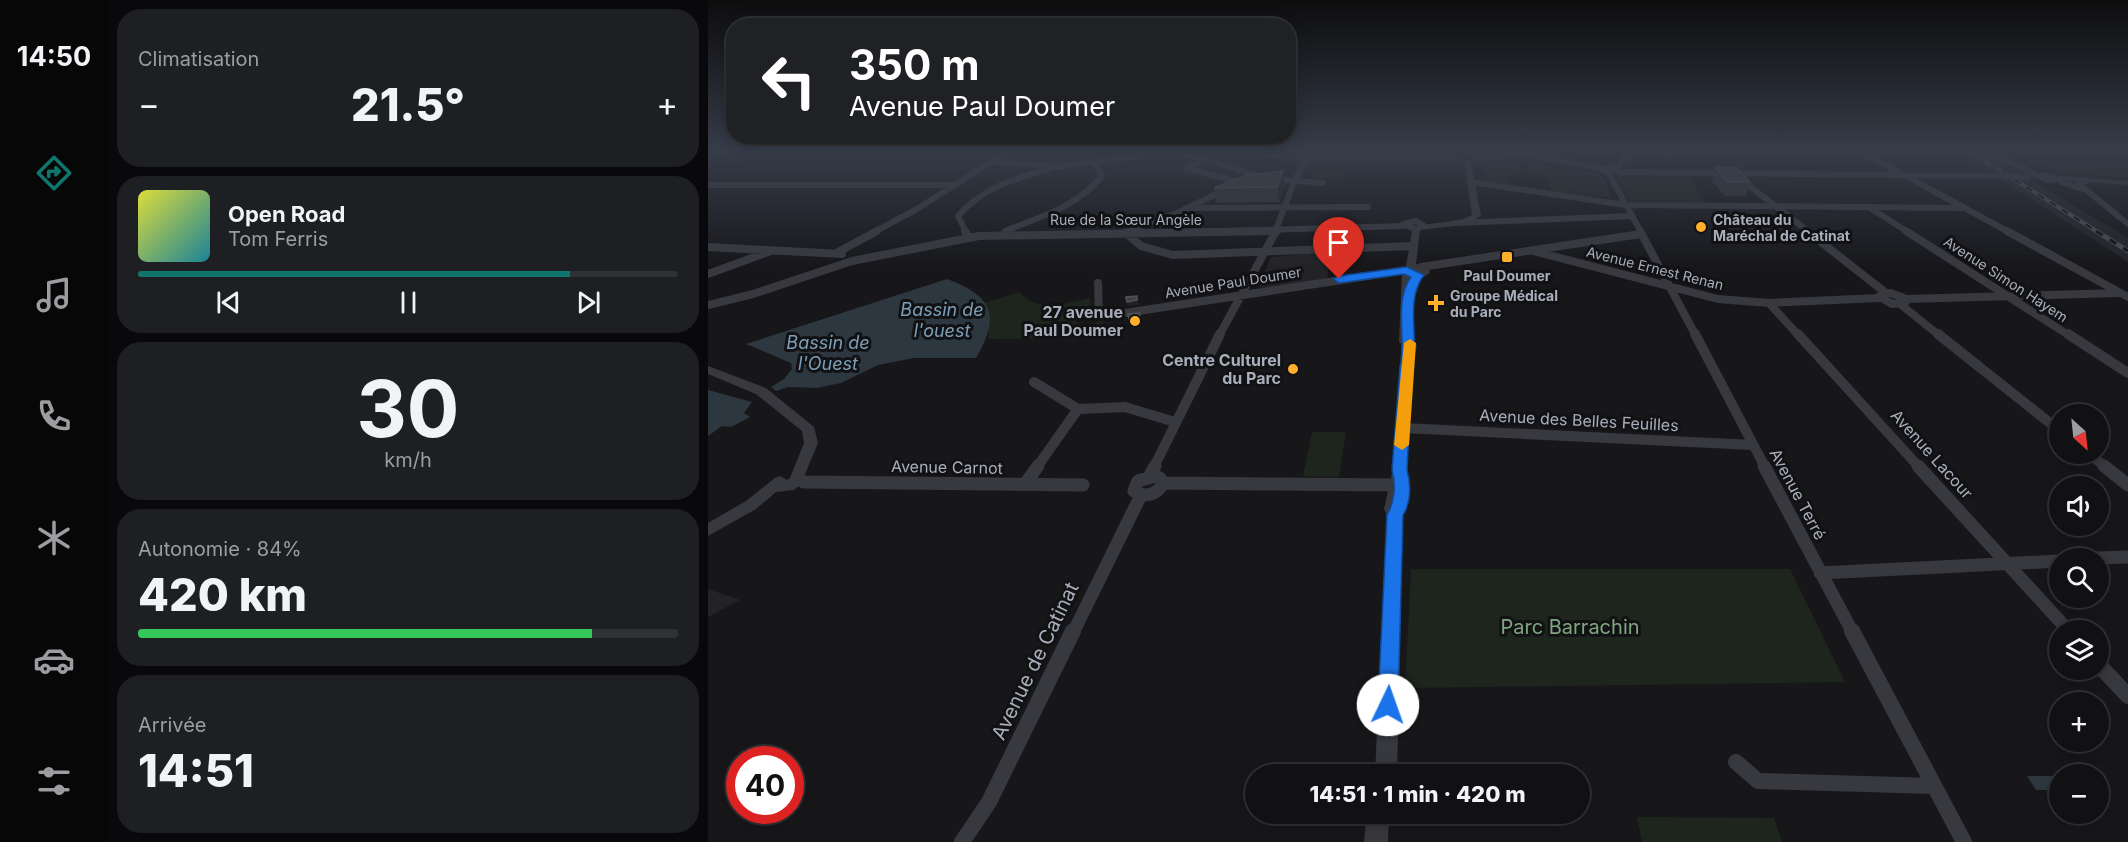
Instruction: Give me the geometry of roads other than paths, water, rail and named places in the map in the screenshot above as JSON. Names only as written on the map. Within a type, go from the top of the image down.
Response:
[{"type":"street","points":[[838,252],[917,209],[947,189]]},
{"type":"street","points":[[968,237],[958,216],[976,196],[991,189]]},
{"type":"street","points":[[999,234],[1071,202],[1093,189]]},
{"type":"street","points":[[1226,189],[1188,208],[1126,233],[1137,244],[1160,253],[1264,252],[1413,246]]},
{"type":"street","name":"Avenue de Catinat","points":[[962,842],[989,802],[1141,495],[1134,491],[1135,484],[1149,477],[1240,294],[1276,231],[1292,189]]},
{"type":"street","points":[[1386,764],[1395,515],[1400,508],[1398,485],[1406,367],[1410,351],[1407,335],[1408,305],[1414,281],[1413,246],[1419,227],[1470,220],[1478,215],[1472,189]]},
{"type":"street","points":[[1519,189],[1626,205],[1964,208]]},
{"type":"street","name":"Avenue Terré","points":[[1617,189],[1964,842]]},
{"type":"street","points":[[1753,189],[1883,295],[1903,301],[2119,293]]},
{"type":"street","points":[[1931,189],[2128,297]]},
{"type":"street","points":[[2085,190],[2128,224]]},
{"type":"street","points":[[1188,208],[1368,207]]},
{"type":"street","name":"Avenue Simon Hayem","points":[[1870,207],[2128,373]]},
{"type":"street","points":[[1454,223],[1480,224],[1632,216]]},
{"type":"street","name":"Rue de la Sœur Angèle","points":[[708,305],[753,294],[852,261],[968,237],[999,234],[1419,227]]},
{"type":"street","name":"Avenue Paul Doumer","points":[[1098,283],[1099,317],[1240,294],[1413,271],[1641,234]]},
{"type":"street","points":[[708,247],[838,252],[852,261]]},
{"type":"street","points":[[708,274],[777,249]]},
{"type":"street","name":"Avenue Ernest Renan","points":[[1533,250],[1718,299],[1769,303],[1883,295]]},
{"type":"street","points":[[1903,301],[2049,422]]},
{"type":"street","name":"Avenue Lacour","points":[[1769,303],[2059,620]]},
{"type":"street","points":[[708,370],[757,388],[805,426],[812,440],[791,480],[708,532]]},
{"type":"street","points":[[1034,382],[1078,409],[1114,407],[1139,411],[1159,420],[1175,422]]},
{"type":"street","points":[[1025,484],[1078,409]]},
{"type":"street","name":"Avenue des Belles Feuilles","points":[[1403,428],[1753,444]]},
{"type":"street","points":[[2102,464],[2128,485]]},
{"type":"street","points":[[1149,477],[1160,478],[1163,483]]},
{"type":"street","name":"Avenue Carnot","points":[[791,480],[1083,485]]},
{"type":"street","points":[[1163,483],[1398,485]]},
{"type":"street","points":[[1141,495],[1158,491],[1163,483]]},
{"type":"street","points":[[2109,558],[2128,557]]},
{"type":"street","points":[[1821,573],[2049,562]]},
{"type":"street","points":[[2109,676],[2128,696]]},
{"type":"street","points":[[1383,764],[1386,752]]},
{"type":"street","points":[[1736,762],[1758,781],[1934,786]]},
{"type":"street","points":[[1377,842],[1378,824]]},
{"type":"street","points":[[1384,842],[1385,824]]},
{"type":"water","name":"Bassin de l'Ouest","points":[[947,279],[974,293],[983,300],[988,309],[990,319],[988,330],[976,358],[914,358],[878,365],[841,383],[817,388],[788,387],[776,391],[771,387],[784,379],[792,369],[791,363],[746,344]]},
{"type":"water","points":[[708,390],[752,402],[744,413],[750,417],[731,427],[722,426],[708,436]]},
{"type":"water","points":[[2027,776],[2049,776],[2049,790],[2036,790]]},
{"type":"railway","points":[[2030,189],[2098,232]]},
{"type":"railway","points":[[2096,231],[2128,251]]},
{"type":"place","name":"Château du Maréchal de Catinat","points":[[1701,227]]},
{"type":"place","name":"Paul Doumer","points":[[1507,257]]},
{"type":"place","name":"Groupe Médical du Parc","points":[[1436,303]]},
{"type":"place","name":"27 avenue Paul Doumer","points":[[1135,321]]},
{"type":"place","name":"Centre Culturel du Parc","points":[[1293,369]]},
{"type":"water label","name":"Bassin de l'ouest","points":[[942,319]]},
{"type":"park label","name":"Parc Barrachin","points":[[1570,627]]}]
